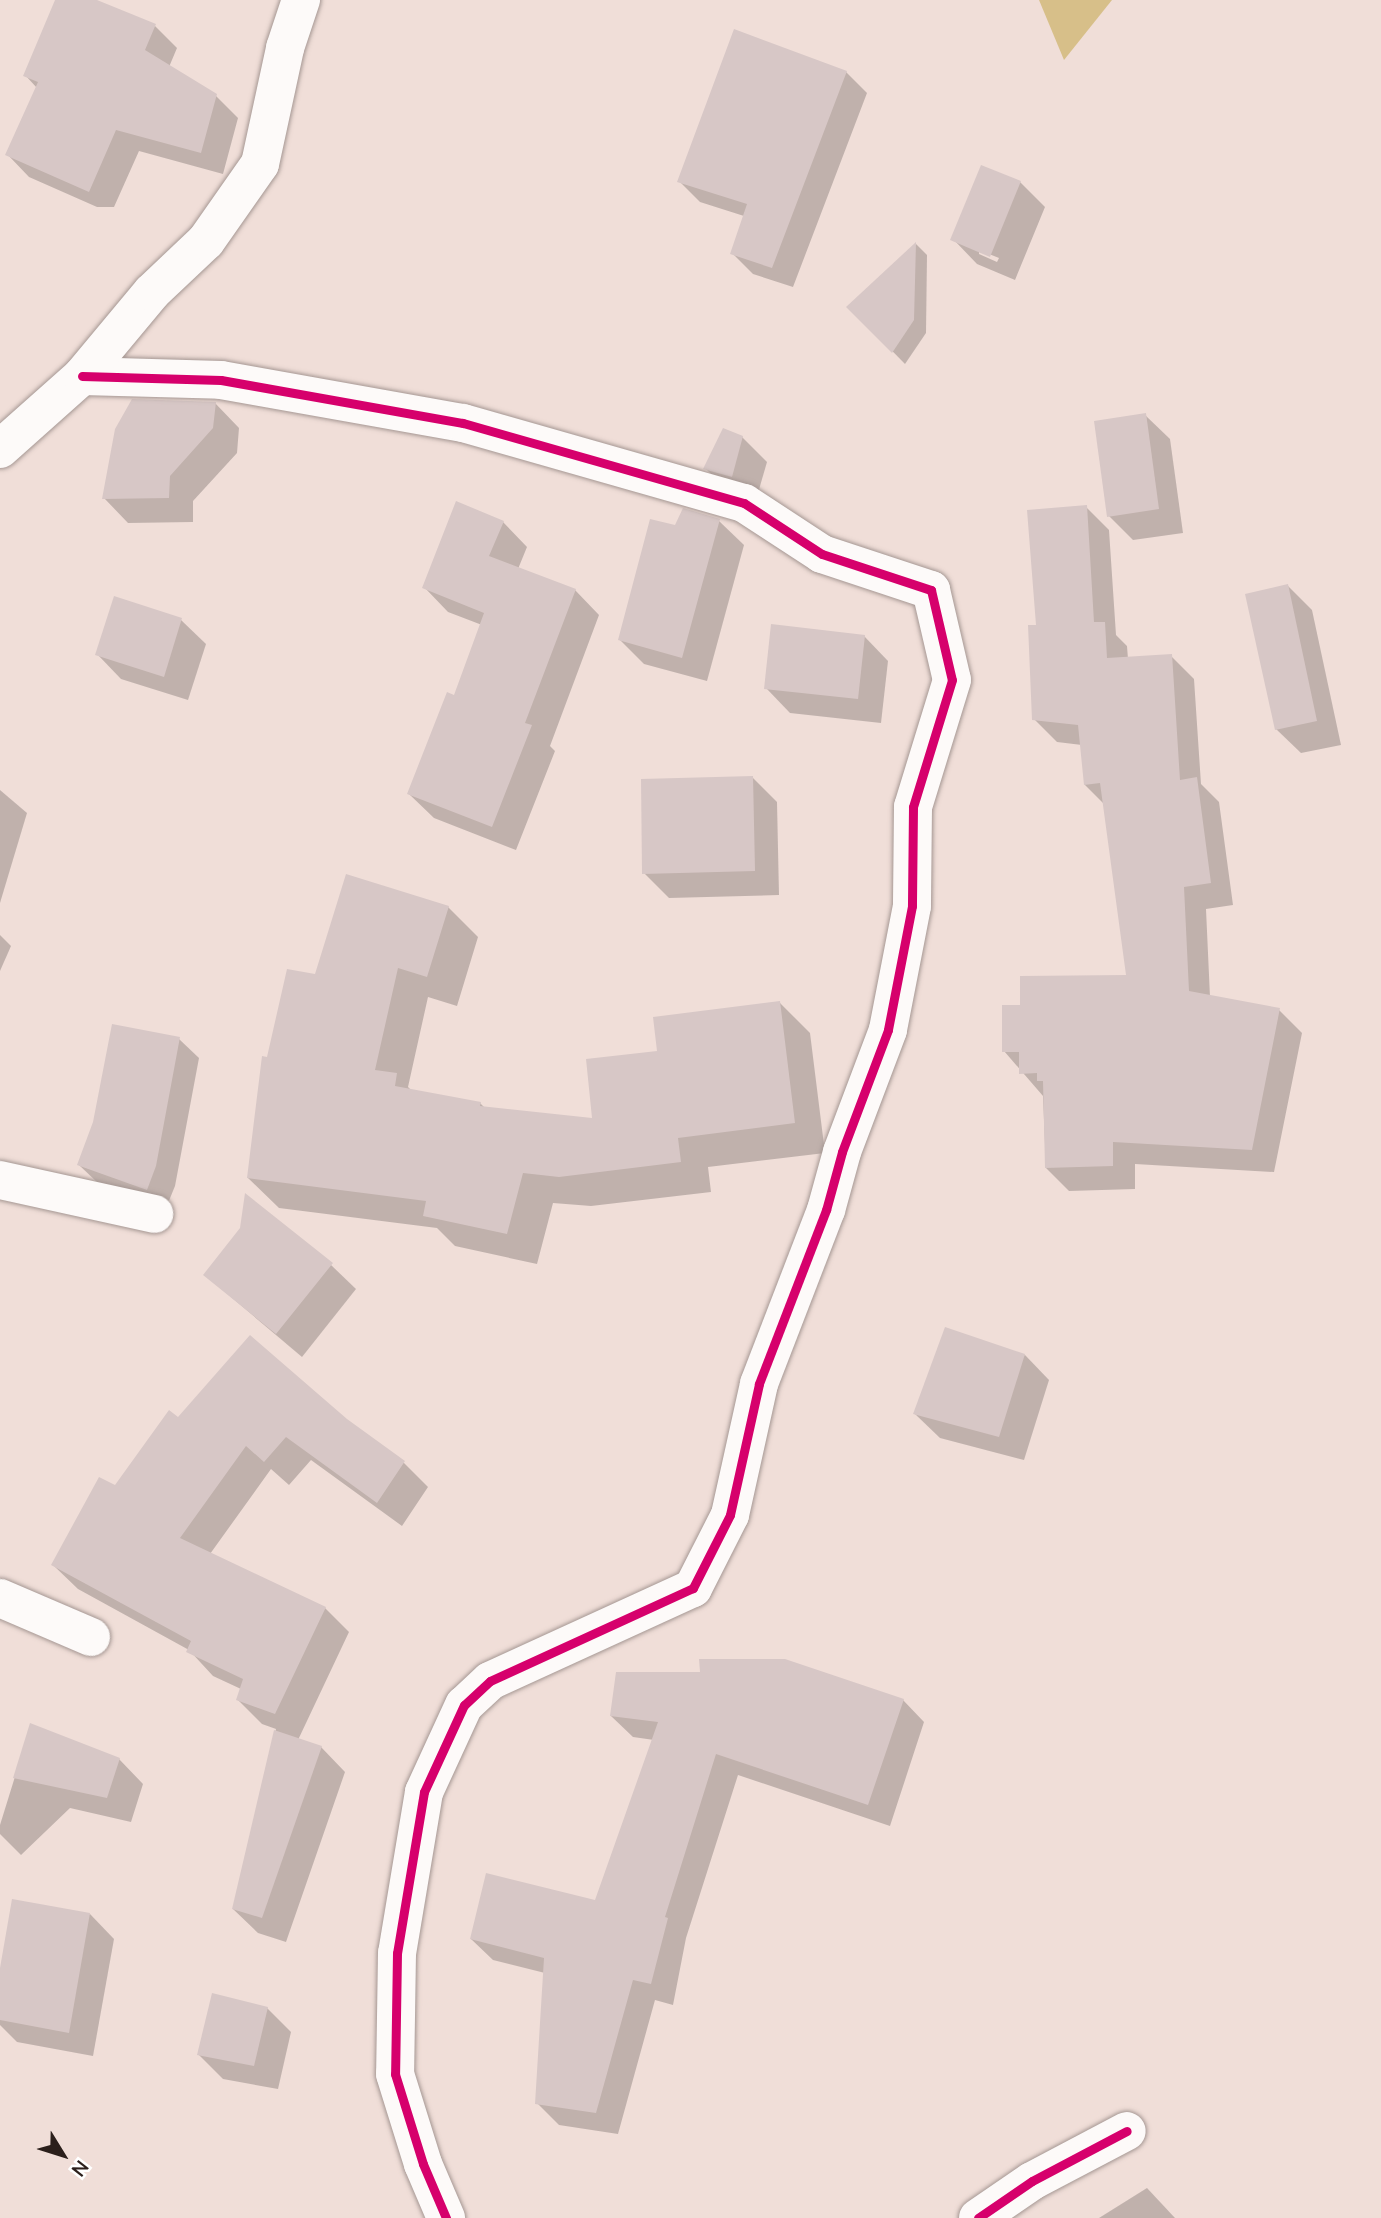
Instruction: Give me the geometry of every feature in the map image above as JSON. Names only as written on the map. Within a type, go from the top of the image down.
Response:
[{"type":"street","points":[[0,449],[82,376],[152,292],[206,241],[260,164],[285,48],[302,0]]},
{"type":"street","points":[[82,376],[221,380],[463,423],[744,503],[822,554],[931,590],[952,680],[913,807],[912,906],[888,1030],[759,1384],[730,1515],[693,1588],[490,1681],[464,1706],[424,1792],[397,1953],[396,2074],[423,2164],[446,2218]]},
{"type":"street","points":[[0,1180],[155,1214]]},
{"type":"street","points":[[0,1598],[91,1637]]},
{"type":"street","points":[[978,2218],[1032,2181],[1126,2131]]},
{"type":"shaded area","points":[[1039,0],[1112,0],[1064,60]]},
{"type":"building","points":[[55,0],[97,0],[156,24],[145,50],[217,94],[201,153],[116,130],[89,192],[5,155],[38,82],[23,76]]},
{"type":"building","points":[[734,29],[847,71],[772,268],[730,254],[747,204],[677,182]]},
{"type":"building","points":[[981,165],[1021,181],[990,257],[950,240]]},
{"type":"building","points":[[916,242],[914,320],[892,353],[846,307]]},
{"type":"building","points":[[132,399],[216,402],[213,428],[170,476],[169,498],[102,499],[115,429]]},
{"type":"building","points":[[1146,413],[1159,509],[1107,517],[1094,421]]},
{"type":"building","points":[[723,428],[743,436],[732,477],[703,469]]},
{"type":"building","points":[[456,501],[504,521],[489,556],[576,589],[525,723],[532,725],[492,827],[407,794],[447,692],[454,695],[484,613],[422,588]]},
{"type":"building","points":[[1087,505],[1094,622],[1105,622],[1107,658],[1172,654],[1180,780],[1197,777],[1211,883],[1184,887],[1189,991],[1280,1008],[1252,1150],[1113,1142],[1113,1166],[1045,1168],[1043,1081],[1037,1081],[1037,1073],[1019,1074],[1019,1052],[1002,1052],[1002,1005],[1020,1005],[1020,976],[1126,975],[1100,783],[1084,785],[1078,725],[1032,720],[1028,625],[1036,625],[1027,510]]},
{"type":"building","points":[[683,508],[720,519],[682,658],[618,640],[650,519],[675,525]]},
{"type":"building","points":[[1288,584],[1317,721],[1275,730],[1245,594]]},
{"type":"building","points":[[114,596],[182,618],[164,677],[95,655]]},
{"type":"building","points":[[771,624],[865,635],[858,699],[764,689]]},
{"type":"building","points":[[753,776],[755,871],[642,874],[641,779]]},
{"type":"building","points":[[346,874],[449,906],[427,977],[398,968],[375,1070],[397,1073],[395,1086],[481,1102],[480,1106],[592,1118],[586,1059],[657,1051],[653,1017],[780,1001],[795,1123],[678,1138],[681,1162],[559,1177],[523,1173],[507,1234],[423,1216],[426,1201],[247,1178],[262,1056],[267,1057],[287,969],[315,974]]},
{"type":"building","points":[[112,1024],[180,1037],[156,1166],[147,1190],[77,1165],[93,1122]]},
{"type":"building","points":[[245,1193],[333,1263],[276,1334],[203,1275],[240,1228]]},
{"type":"building","points":[[945,1327],[1025,1354],[999,1437],[913,1414]]},
{"type":"building","points":[[250,1335],[347,1419],[405,1461],[377,1503],[286,1437],[264,1462],[246,1446],[180,1538],[326,1607],[275,1714],[236,1700],[243,1679],[186,1652],[191,1641],[51,1565],[99,1477],[115,1485],[169,1410],[178,1417]]},
{"type":"building","points":[[699,1659],[785,1659],[904,1699],[868,1805],[716,1754],[665,1917],[668,1918],[651,1984],[633,1980],[596,2113],[535,2104],[544,1958],[470,1939],[486,1873],[595,1900],[658,1722],[610,1716],[616,1672],[700,1672]]},
{"type":"building","points":[[30,1723],[120,1758],[107,1798],[13,1778]]},
{"type":"building","points":[[274,1730],[322,1746],[262,1918],[232,1909]]},
{"type":"building","points":[[12,1899],[90,1913],[69,2033],[0,2020],[0,1968]]},
{"type":"building","points":[[212,1993],[268,2007],[254,2066],[197,2055]]},
{"type":"cycle path","points":[[82,376],[221,380],[463,423],[744,503],[822,554],[931,590],[952,680],[913,807],[912,906],[888,1030],[842,1152],[826,1210],[759,1384],[730,1515],[693,1588],[490,1681],[464,1705],[424,1792],[397,1953],[395,2074],[423,2164],[446,2218]]},
{"type":"cycle path","points":[[978,2218],[1032,2181],[1127,2131]]}]
